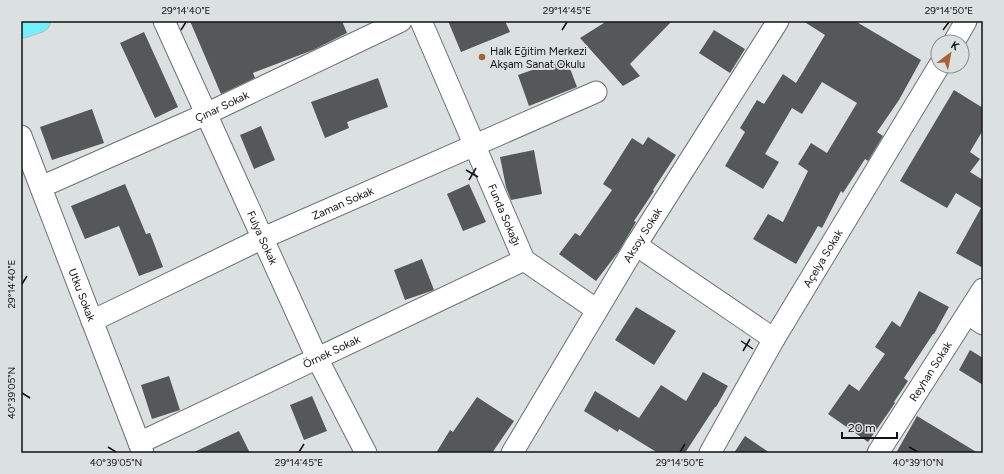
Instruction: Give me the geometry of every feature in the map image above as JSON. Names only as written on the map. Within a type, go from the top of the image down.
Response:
[{"type":"main road","points":[[21,27],[39,21]]},
{"type":"street","name":"Fulya Sokak","points":[[164,21],[317,358],[366,453]]},
{"type":"street","name":"Çınar Sokak","points":[[41,187],[206,114],[401,21]]},
{"type":"street","name":"Funda Sokağı","points":[[421,21],[524,260],[597,310]]},
{"type":"street","points":[[959,34],[966,21]]},
{"type":"street","name":"Aksoy Sokak","points":[[512,453],[768,24]]},
{"type":"street","name":"Açelya Sokak","points":[[710,453],[774,338],[934,74]]},
{"type":"street","name":"Zaman Sokak","points":[[92,321],[262,238],[596,92]]},
{"type":"street","name":"Utku Sokak","points":[[21,136],[141,448]]},
{"type":"street","points":[[636,245],[774,338]]},
{"type":"street","name":"Örnek Sokak","points":[[141,448],[317,358],[524,260]]},
{"type":"street","name":"Reyhan Sokak","points":[[878,453],[975,319],[983,289]]},
{"type":"building","points":[[190,21],[342,21],[347,33],[313,50],[253,73],[255,78],[221,94]]},
{"type":"building","points":[[448,21],[505,21],[510,32],[461,52]]},
{"type":"building","points":[[607,21],[672,21],[630,64],[640,76],[623,86],[580,38]]},
{"type":"building","points":[[803,21],[855,21],[921,60],[899,100],[877,132],[883,136],[868,161],[865,159],[843,193],[841,191],[822,228],[818,226],[796,264],[753,239],[768,214],[783,222],[808,171],[798,164],[811,143],[827,153],[857,103],[822,82],[802,114],[792,108],[765,154],[779,162],[763,189],[725,166],[745,132],[740,128],[757,100],[764,104],[783,74],[796,83],[825,35]]},
{"type":"building","points":[[714,30],[745,49],[730,73],[699,53]]},
{"type":"building","points":[[144,32],[178,107],[155,118],[120,43]]},
{"type":"building","points":[[566,58],[577,87],[529,106],[518,75]]},
{"type":"building","points":[[378,78],[388,107],[347,122],[349,128],[325,138],[311,102]]},
{"type":"building","points":[[954,90],[983,108],[983,130],[970,152],[980,159],[970,172],[983,180],[983,268],[956,253],[981,208],[956,193],[947,208],[900,181]]},
{"type":"building","points":[[92,109],[104,143],[52,160],[40,127]]},
{"type":"building","points":[[261,126],[275,160],[254,169],[240,135]]},
{"type":"building","points":[[648,137],[676,155],[634,221],[636,222],[619,251],[596,281],[559,254],[575,233],[580,236],[612,190],[603,184],[632,138],[643,145]]},
{"type":"building","points":[[534,150],[542,194],[511,200],[506,187],[500,157]]},
{"type":"building","points":[[125,184],[146,234],[150,233],[163,267],[139,276],[119,226],[85,239],[71,206]]},
{"type":"building","points":[[469,184],[486,222],[463,231],[447,194]]},
{"type":"building","points":[[422,259],[434,290],[405,300],[394,270]]},
{"type":"building","points":[[919,291],[949,307],[934,334],[904,378],[908,381],[894,402],[895,403],[868,442],[828,414],[849,384],[859,391],[885,354],[875,347],[892,321],[900,327]]},
{"type":"building","points":[[636,307],[676,331],[654,365],[615,340]]},
{"type":"building","points":[[970,350],[983,358],[983,385],[959,370]]},
{"type":"building","points":[[703,372],[728,386],[716,407],[685,453],[658,453],[619,429],[618,432],[584,411],[595,391],[639,418],[661,385],[686,401]]},
{"type":"building","points":[[169,376],[180,410],[152,419],[141,385]]},
{"type":"building","points":[[312,396],[327,431],[304,440],[290,405]]},
{"type":"building","points":[[477,397],[514,421],[492,453],[436,453],[450,430],[453,432]]},
{"type":"building","points":[[917,416],[978,453],[896,453]]},
{"type":"building","points":[[239,431],[250,453],[192,453]]},
{"type":"building","points":[[745,436],[770,453],[734,453]]},
{"type":"place","name":"Halk Eğitim Merkezi Akşam Sanat Okulu","points":[[482,57]]}]
